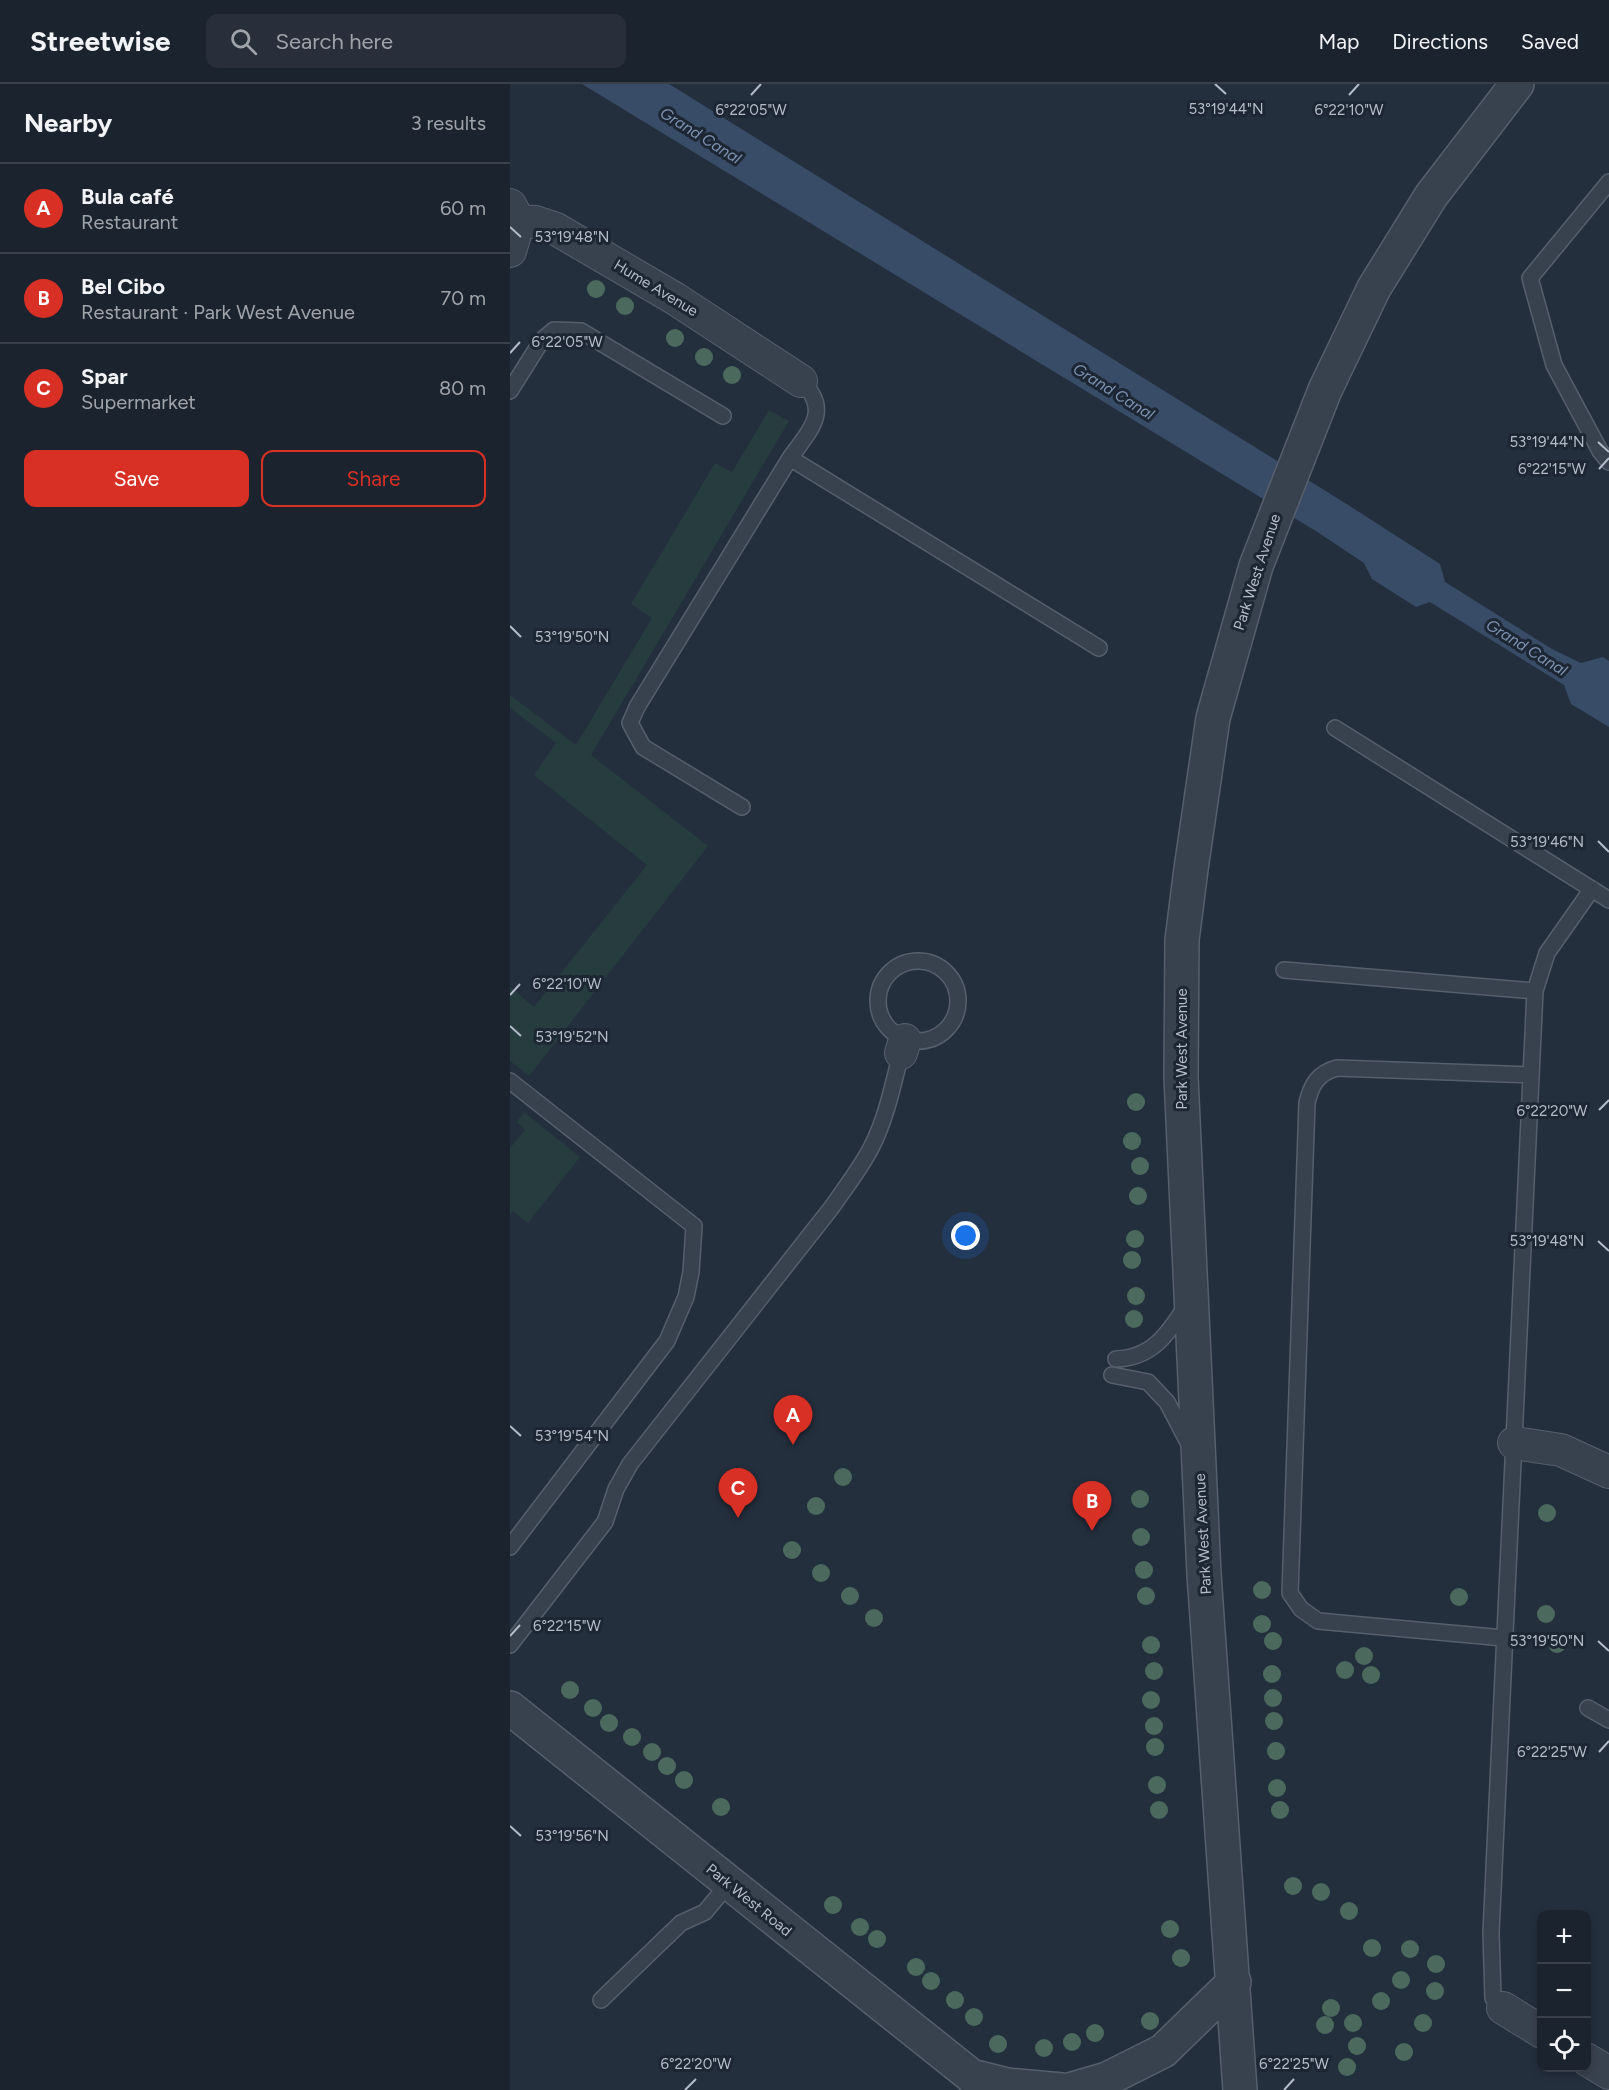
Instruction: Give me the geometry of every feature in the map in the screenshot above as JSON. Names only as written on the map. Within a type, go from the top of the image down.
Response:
[{"type":"street","name":"Park West Avenue","points":[[1240,2090],[1199,1465],[1181,1077],[1182,940],[1213,718],[1256,566],[1324,390],[1374,288],[1431,196],[1517,84]]},
{"type":"street","points":[[510,251],[514,213]]},
{"type":"street","name":"Hume Avenue","points":[[514,213],[556,229],[674,298],[801,381]]},
{"type":"street","points":[[1514,1443],[1561,1450],[1609,1472]]},
{"type":"street","name":"Park West Road","points":[[510,1708],[980,2083]]},
{"type":"street","points":[[1069,2090],[1107,2079],[1162,2051],[1234,1982]]},
{"type":"street","points":[[1503,2008],[1537,2029]]},
{"type":"street","points":[[1591,2062],[1609,2073]]},
{"type":"street","points":[[980,2083],[1062,2090]]},
{"type":"lane","points":[[1609,182],[1530,278],[1554,365],[1600,451],[1609,462]]},
{"type":"lane","points":[[510,391],[542,340],[554,330],[581,331],[723,416]]},
{"type":"lane","points":[[742,807],[643,747],[630,723],[643,697],[790,458],[816,423],[817,407],[812,391],[801,381]]},
{"type":"lane","points":[[790,458],[1099,648]]},
{"type":"lane","points":[[1335,728],[1609,900]]},
{"type":"lane","points":[[1503,2008],[1492,1998],[1491,1933],[1535,991],[1547,953],[1592,889]]},
{"type":"lane","points":[[910,963],[929,963],[941,968],[950,977],[959,1001],[957,1013],[947,1030],[931,1040],[903,1046],[884,1023],[879,1009],[878,995],[883,982],[892,971],[910,963]]},
{"type":"lane","points":[[1284,970],[1535,991]]},
{"type":"lane","points":[[510,1645],[605,1522],[616,1489],[630,1464],[832,1208],[871,1147],[882,1119],[903,1046]]},
{"type":"lane","points":[[1504,1638],[1318,1621],[1301,1609],[1290,1593],[1307,1102],[1310,1089],[1317,1078],[1325,1071],[1336,1068],[1531,1075]]},
{"type":"lane","points":[[510,1081],[694,1226],[691,1272],[686,1297],[667,1341],[510,1547]]},
{"type":"lane","points":[[1116,1359],[1131,1359],[1152,1350],[1169,1332],[1191,1298]]},
{"type":"lane","points":[[1112,1375],[1148,1382],[1167,1402],[1199,1465]]},
{"type":"lane","points":[[1588,1708],[1609,1720]]},
{"type":"lane","points":[[601,2001],[681,1923],[705,1912],[728,1884]]},
{"type":"green space","points":[[769,410],[789,421],[591,755],[708,846],[529,1076],[510,1061],[510,987],[534,1007],[647,865],[534,775],[556,743],[510,708],[510,695],[576,745],[652,618],[631,604],[715,463],[732,472]]},
{"type":"green space","points":[[524,1112],[580,1157],[528,1223],[513,1211],[510,1214],[510,1148],[525,1130],[517,1122]]},
{"type":"water","name":"Grand Canal","points":[[582,84],[669,84],[1345,503],[1440,564],[1445,582],[1552,649],[1581,663],[1603,657],[1609,661],[1609,727],[1571,704],[1564,685],[1430,602],[1416,607],[1372,579],[1364,563],[1319,533]]},
{"type":"place","name":"Bula café","points":[[793,1445]]},
{"type":"place","name":"Spar","points":[[738,1518]]},
{"type":"place","name":"Bel Cibo","points":[[1092,1531]]}]
